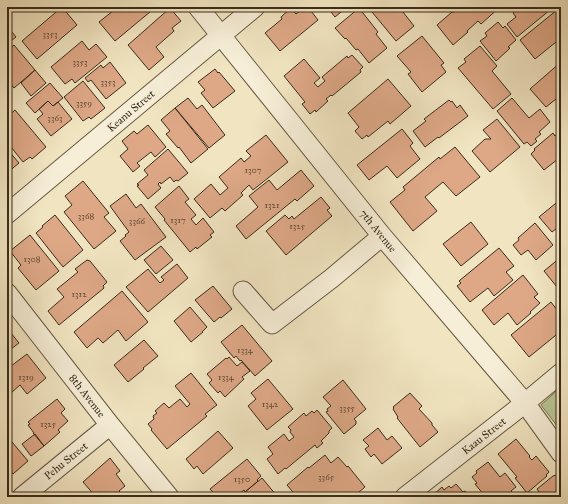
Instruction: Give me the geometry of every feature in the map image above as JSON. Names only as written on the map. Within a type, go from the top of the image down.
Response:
[{"type":"street","name":"7th Avenue","points":[[198,7],[382,236],[525,403],[561,453]]},
{"type":"street","name":"Keanu Street","points":[[7,214],[255,7]]},
{"type":"street","points":[[243,291],[272,324],[332,278],[382,236]]},
{"type":"street","name":"8th Avenue","points":[[7,293],[110,425],[169,497]]},
{"type":"street","name":"Kaau Street","points":[[405,497],[561,373]]},
{"type":"street","name":"Pehu Street","points":[[22,497],[110,425]]},
{"type":"green space","points":[[561,387],[561,431],[541,405]]},
{"type":"building","points":[[62,7],[77,25],[37,59],[22,41]]},
{"type":"building","points":[[118,7],[156,7],[115,41],[99,22]]},
{"type":"building","points":[[305,7],[308,7],[318,20],[280,51],[265,33],[282,19],[281,17],[291,8],[296,14]]},
{"type":"building","points":[[327,7],[347,7],[335,17]]},
{"type":"building","points":[[377,7],[400,7],[414,26],[396,41],[372,12]]},
{"type":"building","points":[[460,7],[500,7],[481,24],[478,21],[453,45],[437,25]]},
{"type":"building","points":[[514,7],[547,7],[550,10],[517,37],[507,24],[516,17],[513,13],[516,10]]},
{"type":"building","points":[[170,8],[181,21],[172,28],[174,31],[156,47],[164,57],[149,70],[128,45]]},
{"type":"building","points":[[359,8],[378,32],[376,34],[387,48],[369,63],[358,49],[356,50],[335,28]]},
{"type":"building","points":[[557,10],[561,16],[561,38],[535,59],[520,40]]},
{"type":"building","points":[[498,22],[503,28],[505,26],[516,40],[496,61],[480,41],[487,36],[485,33]]},
{"type":"building","points":[[7,26],[16,37],[7,44]]},
{"type":"building","points":[[422,36],[444,63],[441,65],[446,72],[422,92],[408,74],[411,72],[397,56]]},
{"type":"building","points":[[82,41],[89,50],[96,44],[107,57],[75,83],[72,79],[65,84],[51,67]]},
{"type":"building","points":[[14,45],[35,70],[14,88],[7,80],[7,51]]},
{"type":"building","points":[[480,46],[497,66],[492,71],[511,94],[493,109],[458,68],[466,62],[464,59]]},
{"type":"building","points":[[352,55],[363,67],[360,70],[361,72],[332,96],[331,95],[326,99],[328,101],[316,112],[315,110],[310,114],[302,104],[305,102],[284,76],[304,59],[320,78],[314,83],[318,87],[325,81],[322,77],[347,56],[348,58]]},
{"type":"building","points":[[110,62],[126,83],[106,99],[91,80],[88,82],[85,78],[101,65],[103,68]]},
{"type":"building","points":[[561,62],[561,95],[546,107],[530,89]]},
{"type":"building","points":[[215,69],[235,91],[213,108],[201,93],[205,90],[198,82]]},
{"type":"building","points":[[35,70],[46,83],[31,96],[21,83]]},
{"type":"building","points":[[388,79],[411,106],[390,124],[388,121],[368,137],[367,135],[362,139],[355,131],[359,127],[348,113]]},
{"type":"building","points":[[83,81],[105,108],[91,119],[89,117],[83,121],[64,97]]},
{"type":"building","points":[[50,83],[63,98],[53,106],[48,101],[35,113],[26,103]]},
{"type":"building","points":[[188,98],[197,109],[202,105],[225,135],[209,148],[175,108]]},
{"type":"building","points":[[512,98],[529,118],[540,109],[550,122],[539,132],[541,134],[535,139],[537,141],[531,146],[527,142],[524,144],[497,111]]},
{"type":"building","points":[[449,100],[451,102],[452,101],[457,108],[460,105],[468,116],[425,147],[413,131],[426,121],[424,119]]},
{"type":"building","points":[[48,101],[53,106],[58,102],[72,119],[51,136],[37,119],[43,114],[39,109]]},
{"type":"building","points":[[175,108],[208,149],[191,163],[179,147],[178,148],[166,134],[170,131],[161,120]]},
{"type":"building","points":[[15,110],[46,147],[32,159],[30,157],[23,162],[7,142],[7,117]]},
{"type":"building","points":[[497,119],[520,147],[490,172],[472,151],[485,139],[491,139],[483,130]]},
{"type":"building","points":[[148,125],[166,147],[155,157],[151,152],[137,163],[140,166],[133,172],[120,156],[128,149],[122,141],[134,131],[137,134]]},
{"type":"building","points":[[402,129],[413,143],[410,146],[420,159],[397,178],[387,166],[369,180],[357,165]]},
{"type":"building","points":[[561,132],[561,164],[558,159],[544,170],[531,154],[535,150],[534,149],[553,133],[555,136]]},
{"type":"building","points":[[266,135],[288,162],[253,190],[249,185],[241,193],[243,195],[225,211],[222,208],[210,218],[194,199],[211,184],[220,195],[228,188],[219,177],[241,158],[244,162],[251,156],[246,151]]},
{"type":"building","points":[[455,147],[480,177],[456,196],[443,182],[425,197],[437,211],[413,231],[390,202],[405,190],[403,187],[439,157],[440,159]]},
{"type":"building","points":[[7,149],[19,163],[7,173]]},
{"type":"building","points":[[168,149],[188,173],[178,181],[176,180],[174,182],[170,177],[161,184],[160,182],[158,184],[161,188],[148,199],[137,184],[148,175],[144,170]]},
{"type":"building","points":[[301,170],[314,186],[297,201],[295,199],[246,239],[236,226],[258,207],[249,196],[269,180],[277,190]]},
{"type":"building","points":[[83,181],[109,213],[104,217],[116,231],[94,249],[64,212],[72,205],[65,196]]},
{"type":"building","points":[[179,186],[189,199],[185,202],[196,215],[191,219],[196,225],[203,218],[214,232],[210,235],[212,237],[197,249],[196,247],[190,252],[155,207]]},
{"type":"building","points":[[126,194],[136,208],[141,204],[166,237],[135,260],[120,241],[129,232],[110,206]]},
{"type":"building","points":[[321,197],[330,208],[327,210],[332,216],[286,255],[266,231],[285,215],[289,219],[292,216],[294,219]]},
{"type":"building","points":[[561,199],[561,225],[552,232],[539,217]]},
{"type":"building","points":[[55,215],[83,250],[63,267],[36,233]]},
{"type":"building","points":[[471,222],[488,244],[461,266],[443,244]]},
{"type":"building","points":[[535,223],[553,245],[536,260],[528,250],[521,255],[513,245],[519,240],[518,238]]},
{"type":"building","points":[[30,235],[59,271],[36,290],[18,268],[21,265],[10,251]]},
{"type":"building","points":[[161,246],[173,260],[156,274],[144,260]]},
{"type":"building","points":[[499,248],[514,266],[506,272],[513,280],[494,296],[488,288],[470,302],[457,286],[461,283],[459,281]]},
{"type":"building","points":[[561,257],[561,292],[544,271]]},
{"type":"building","points":[[87,260],[90,261],[107,282],[103,286],[104,288],[59,325],[48,311],[64,297],[57,289],[78,272],[75,269]]},
{"type":"building","points":[[177,264],[188,278],[148,312],[126,287],[148,269],[160,283],[164,280],[161,277]]},
{"type":"building","points":[[523,275],[538,294],[534,297],[540,303],[517,325],[508,313],[494,325],[482,310]]},
{"type":"building","points":[[213,286],[232,309],[214,322],[195,300]]},
{"type":"building","points":[[122,291],[148,322],[126,341],[118,330],[103,343],[98,338],[87,348],[74,332]]},
{"type":"building","points":[[551,302],[561,315],[561,331],[529,357],[511,335]]},
{"type":"building","points":[[190,307],[207,327],[191,342],[174,321]]},
{"type":"building","points":[[242,325],[272,361],[255,376],[241,360],[240,361],[236,356],[234,358],[221,342]]},
{"type":"building","points":[[7,328],[19,343],[7,352]]},
{"type":"building","points":[[144,340],[158,356],[128,382],[114,365]]},
{"type":"building","points":[[27,354],[46,378],[27,394],[20,385],[11,393],[7,388],[7,374],[9,372],[7,369]]},
{"type":"building","points":[[229,357],[237,366],[242,362],[250,371],[242,377],[244,379],[225,397],[220,391],[218,393],[209,383],[212,380],[207,374]]},
{"type":"building","points":[[191,373],[217,405],[205,414],[207,416],[167,449],[151,430],[152,429],[148,424],[154,419],[153,416],[157,413],[155,411],[164,403],[169,408],[180,399],[187,407],[190,404],[175,386]]},
{"type":"building","points":[[268,379],[293,409],[267,430],[248,406],[256,399],[251,393]]},
{"type":"building","points":[[343,380],[366,409],[354,419],[356,424],[344,434],[326,412],[331,406],[323,397]]},
{"type":"building","points":[[410,393],[422,406],[419,409],[438,432],[420,447],[397,418],[398,417],[393,409],[393,407]]},
{"type":"building","points":[[57,399],[65,409],[61,413],[68,421],[58,430],[60,432],[44,446],[33,433],[28,425],[30,424],[28,422]]},
{"type":"building","points":[[317,410],[332,428],[321,441],[323,443],[317,448],[315,445],[278,474],[267,459],[273,454],[268,447],[284,434],[289,441],[294,437],[288,427],[304,413],[306,416],[312,411],[314,413]]},
{"type":"building","points":[[378,428],[387,440],[392,436],[402,448],[382,464],[374,454],[371,457],[365,449],[369,446],[363,440]]},
{"type":"building","points":[[218,431],[233,448],[203,474],[197,466],[194,469],[186,459]]},
{"type":"building","points":[[35,434],[44,446],[31,456],[22,444]]},
{"type":"building","points":[[7,436],[28,461],[13,474],[7,467]]},
{"type":"building","points":[[516,439],[532,460],[536,456],[549,472],[546,475],[547,476],[527,493],[515,478],[517,477],[498,454]]},
{"type":"building","points":[[325,455],[331,463],[338,457],[347,467],[348,466],[365,487],[353,497],[304,497],[302,494],[297,497],[287,485]]},
{"type":"building","points":[[110,458],[120,471],[116,474],[125,486],[119,491],[124,497],[96,497],[83,482]]},
{"type":"building","points":[[247,459],[261,476],[257,480],[258,481],[245,492],[244,490],[235,497],[217,497],[210,489]]},
{"type":"building","points":[[488,462],[500,477],[505,473],[516,487],[511,491],[513,494],[510,497],[488,497],[486,494],[484,495],[475,484],[477,483],[472,477],[477,473],[476,471]]},
{"type":"building","points":[[556,475],[561,481],[561,497],[541,497],[542,496],[537,489]]},
{"type":"building","points":[[262,478],[277,496],[240,497],[246,493],[245,492]]},
{"type":"building","points":[[456,484],[463,492],[465,491],[471,497],[431,497],[442,487],[444,490],[449,486],[451,488]]}]
